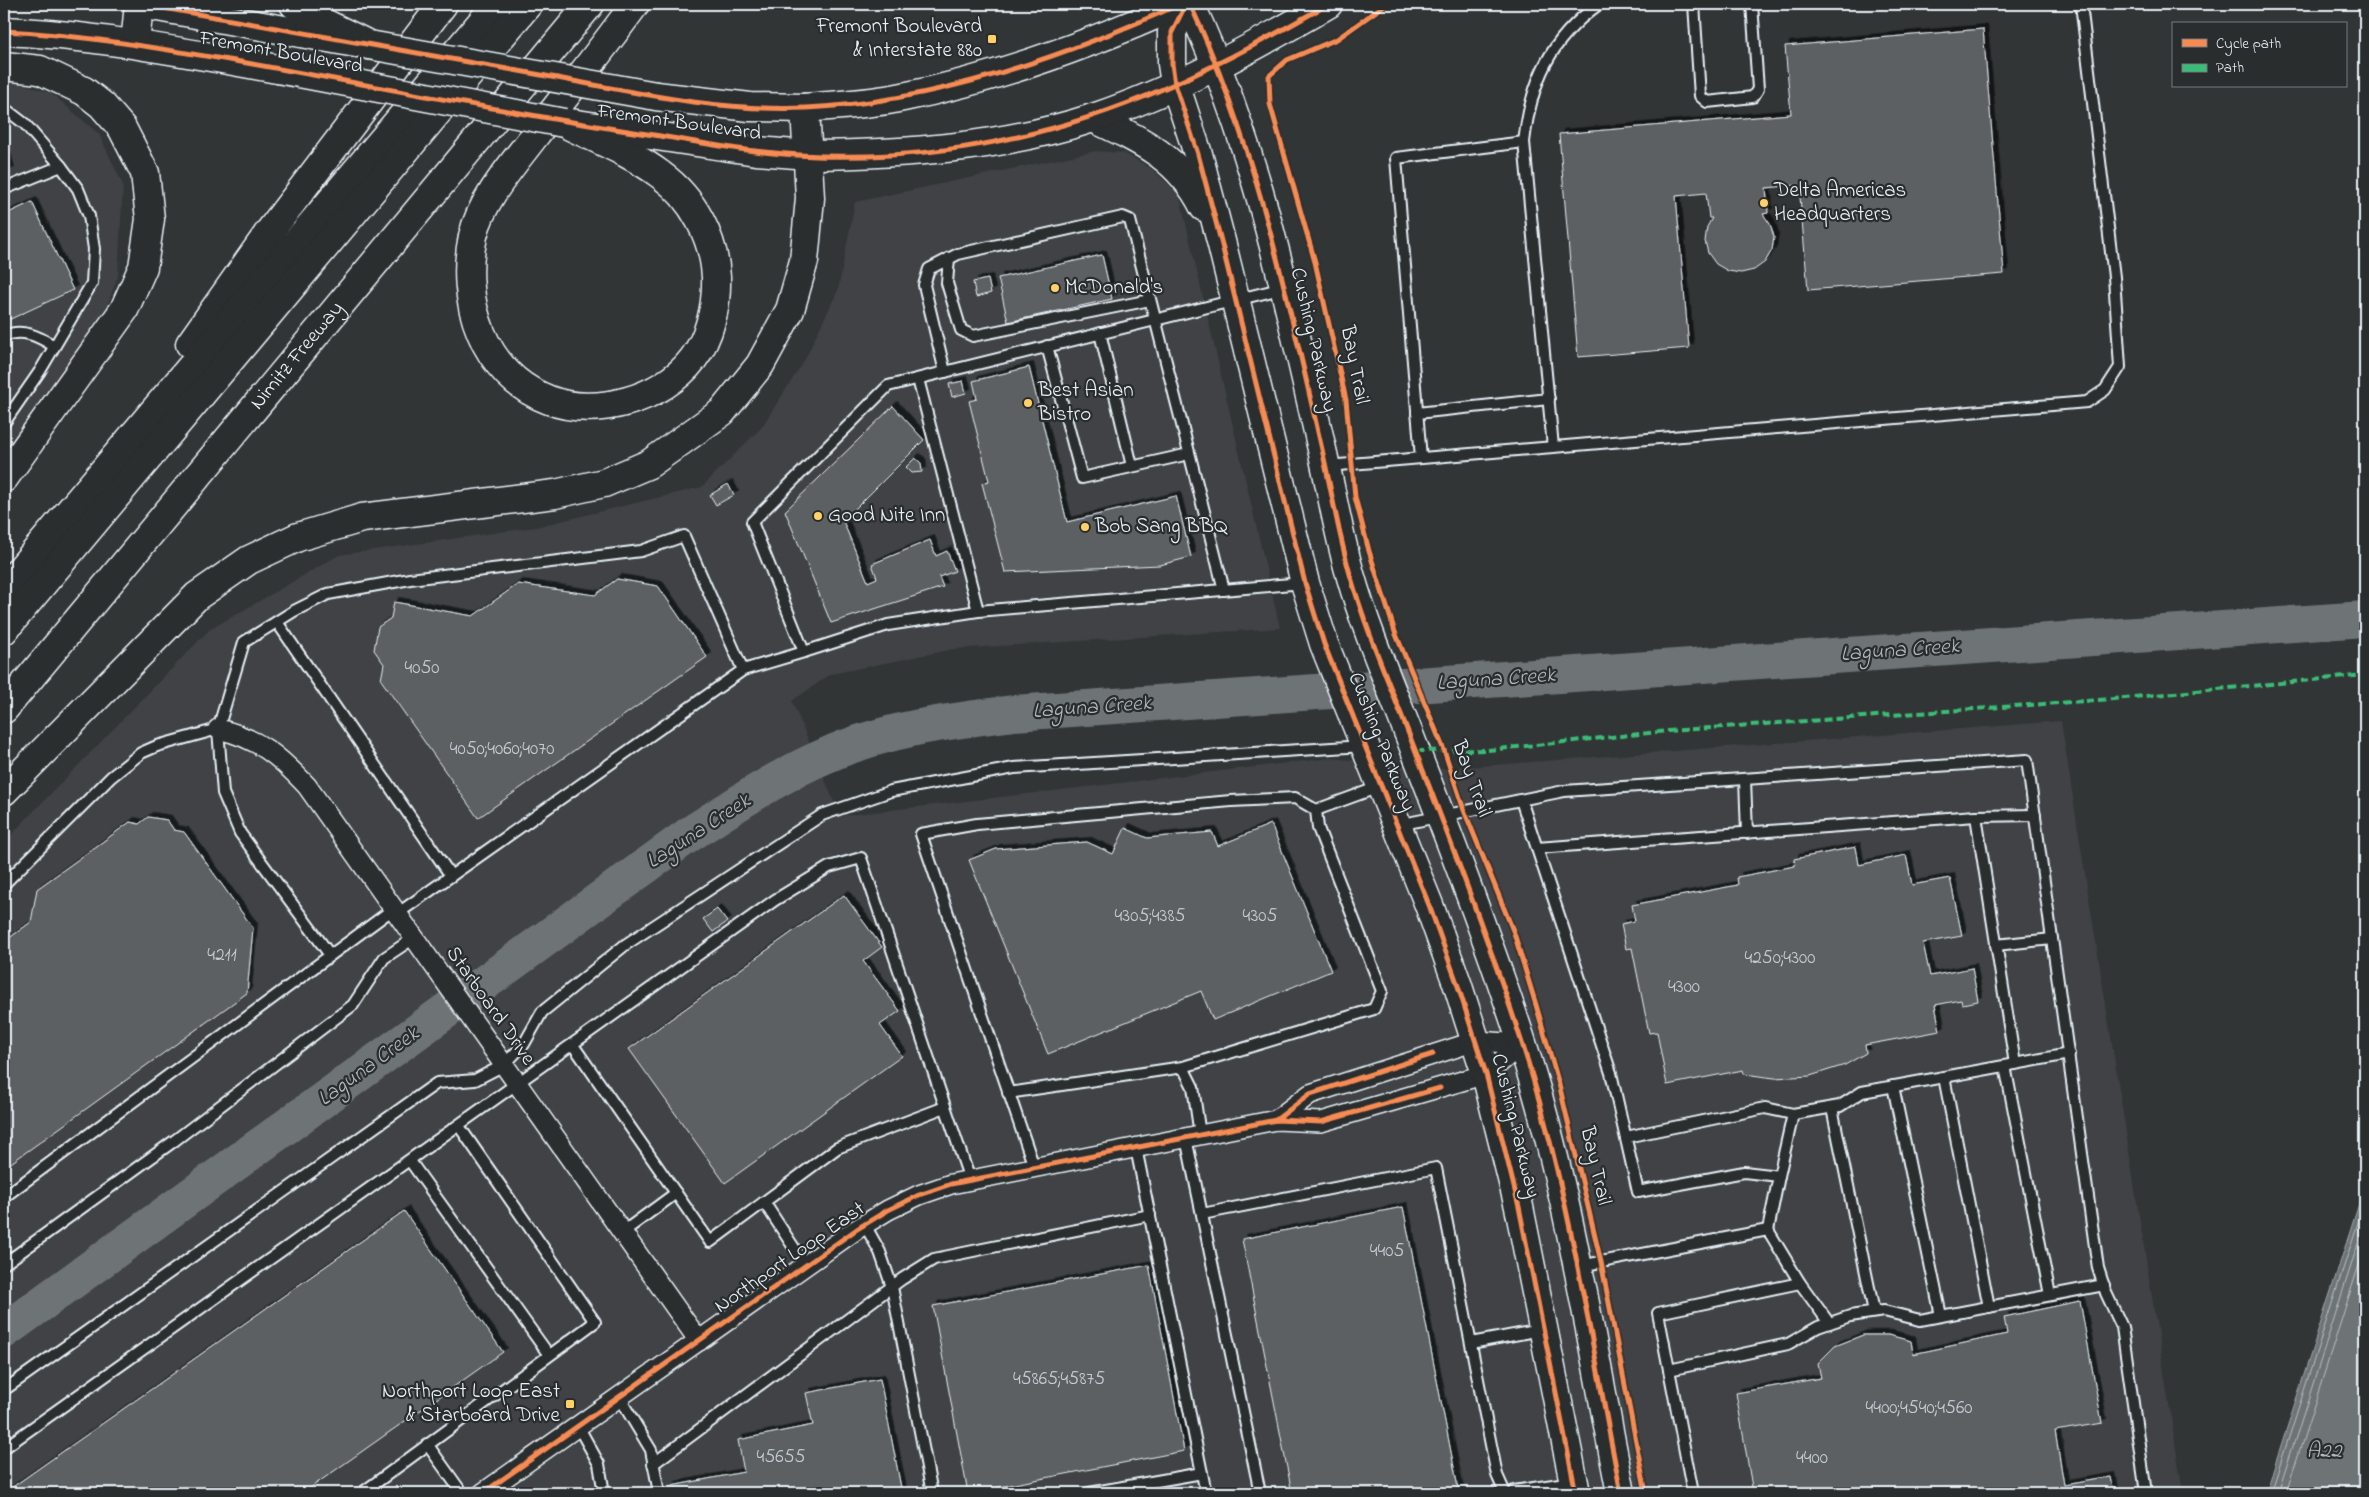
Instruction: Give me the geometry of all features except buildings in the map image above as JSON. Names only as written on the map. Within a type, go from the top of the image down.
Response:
[{"type":"main road","name":"Fremont Boulevard","points":[[140,4],[299,17],[370,45],[656,96],[750,107],[805,108],[903,97],[996,74],[1054,57],[1180,4]]},
{"type":"main road","points":[[135,44],[140,4]]},
{"type":"main road","points":[[156,408],[193,339],[276,223],[443,4]]},
{"type":"main road","points":[[4,589],[497,4]]},
{"type":"main road","points":[[4,630],[528,4]]},
{"type":"main road","name":"Nimitz Freeway","points":[[4,709],[590,4]]},
{"type":"main road","points":[[564,122],[662,176],[690,204],[707,234],[716,264],[717,298],[708,331],[693,359],[672,380],[641,397],[615,404],[583,406],[549,400],[520,384],[502,366],[486,345],[473,314],[468,280],[473,234],[493,190],[635,4]]},
{"type":"main road","name":"Cushing Parkway","points":[[1186,4],[1172,32],[1172,64],[1175,84],[1198,154],[1236,299],[1304,583],[1324,644],[1397,825],[1457,983],[1486,1074],[1519,1206],[1574,1488]]},
{"type":"main road","name":"Cushing Parkway","points":[[1190,4],[1216,65],[1244,149],[1285,288],[1350,575],[1440,815],[1522,1044],[1556,1166],[1621,1493]]},
{"type":"main road","name":"Fremont Boulevard","points":[[4,31],[45,33],[135,44],[564,122],[756,151],[809,155],[914,152],[971,146],[1031,134],[1093,118],[1175,84],[1252,48],[1328,4]]},
{"type":"main road","points":[[4,66],[40,70],[84,91],[102,105],[122,128],[145,173],[150,219],[143,267],[124,310],[4,478]]},
{"type":"main road","points":[[4,791],[197,596],[249,560],[298,537],[362,518],[555,494],[604,483],[649,464],[722,412],[760,365],[790,310],[804,262],[810,198],[805,108]]},
{"type":"main road","points":[[1093,118],[1145,143],[1162,154],[1181,172],[1198,194],[1222,245]]},
{"type":"street","name":"Starboard Drive","points":[[218,729],[240,734],[257,743],[288,765],[307,786],[700,1341]]},
{"type":"street","name":"Northport Loop East","points":[[1276,1120],[1310,1094],[1476,1041],[1522,1044]]},
{"type":"street","name":"Northport Loop East","points":[[483,1493],[864,1224],[919,1195],[970,1180],[1276,1120],[1321,1122],[1486,1074],[1522,1044]]},
{"type":"lane","points":[[1553,447],[1524,142],[1528,109],[1538,77],[1551,54],[1577,19],[1599,4]]},
{"type":"lane","points":[[1694,4],[1700,96],[1708,102],[1753,97],[1758,89],[1752,4]]},
{"type":"lane","points":[[1326,466],[2087,402],[2105,390],[2120,367],[2114,277],[2081,4]]},
{"type":"lane","points":[[4,108],[25,124],[78,189],[89,216],[94,249],[92,283],[4,423]]},
{"type":"lane","points":[[1421,458],[1396,158],[1524,142]]},
{"type":"lane","points":[[4,189],[61,166]]},
{"type":"lane","points":[[945,372],[924,285],[929,269],[958,254],[1123,217],[1130,220],[1224,590]]},
{"type":"lane","points":[[950,258],[948,283],[961,330],[973,336],[1150,300]]},
{"type":"lane","points":[[804,652],[752,522],[888,386],[1285,288]]},
{"type":"lane","points":[[4,336],[23,332],[38,336],[54,346]]},
{"type":"lane","points":[[1100,333],[1132,466]]},
{"type":"lane","points":[[1047,346],[1082,478],[1189,454]]},
{"type":"lane","points":[[918,378],[978,611]]},
{"type":"lane","points":[[1417,413],[1549,399]]},
{"type":"lane","points":[[330,955],[240,833],[223,792],[218,729],[244,642],[328,594],[410,579],[641,552],[684,536],[743,670]]},
{"type":"lane","points":[[4,1197],[330,955],[451,876],[743,670],[888,625],[978,611],[1304,583]]},
{"type":"lane","points":[[277,622],[451,876]]},
{"type":"lane","points":[[4,884],[110,777],[141,753],[158,746],[218,729]]},
{"type":"lane","points":[[4,1390],[437,1083],[475,1080],[524,1044],[542,1012],[624,946],[822,815],[891,791],[1014,768],[1362,740]]},
{"type":"lane","points":[[1397,825],[1564,791],[2027,760],[2098,1268],[2122,1327],[2146,1493]]},
{"type":"lane","points":[[1745,779],[1747,833]]},
{"type":"lane","points":[[1316,810],[1381,786]]},
{"type":"lane","points":[[1034,1168],[921,834],[977,824],[1230,801],[1295,798],[1316,810]]},
{"type":"lane","points":[[1521,800],[1611,1073],[1638,1192],[1744,1172],[1779,1176]]},
{"type":"lane","points":[[1008,1093],[1182,1067],[1374,1009],[1382,991],[1318,828],[1316,810]]},
{"type":"lane","points":[[1538,848],[1976,816],[2035,815]]},
{"type":"lane","points":[[1976,816],[1996,946],[2010,1065],[2050,1295]]},
{"type":"lane","points":[[4,1448],[775,900],[829,867],[861,858],[970,1180]]},
{"type":"lane","points":[[1996,946],[2052,939]]},
{"type":"lane","points":[[4,1264],[174,1141],[353,1005],[384,958],[416,941]]},
{"type":"lane","points":[[573,1045],[710,1242],[836,1148],[945,1107]]},
{"type":"lane","points":[[1626,1137],[1765,1108],[1794,1114],[1832,1108],[1840,1106],[1862,1092],[2069,1054]]},
{"type":"lane","points":[[1182,1067],[1193,1087],[1194,1137],[1202,1214],[1260,1493]]},
{"type":"lane","points":[[1944,1077],[1989,1307]]},
{"type":"lane","points":[[1893,1086],[1941,1316]]},
{"type":"lane","points":[[1832,1108],[1874,1312]]},
{"type":"lane","points":[[1794,1114],[1768,1230],[1800,1283],[1829,1323]]},
{"type":"lane","points":[[362,1493],[595,1322],[459,1126]]},
{"type":"lane","points":[[1136,1148],[1206,1493]]},
{"type":"lane","points":[[410,1161],[549,1356]]},
{"type":"lane","points":[[1202,1214],[1436,1168],[1497,1475],[1505,1493]]},
{"type":"lane","points":[[623,1232],[676,1193]]},
{"type":"lane","points":[[764,1202],[806,1266]]},
{"type":"lane","points":[[653,1464],[892,1287],[934,1259],[1150,1215]]},
{"type":"lane","points":[[864,1224],[880,1252],[892,1287],[932,1493]]},
{"type":"lane","points":[[1576,1267],[1768,1230]]},
{"type":"lane","points":[[1693,1493],[1658,1313],[1800,1283]]},
{"type":"lane","points":[[1669,1370],[1788,1344],[1818,1327],[1850,1316],[1884,1311],[1920,1320],[2104,1285]]},
{"type":"lane","points":[[1471,1343],[1544,1330]]},
{"type":"lane","points":[[619,1397],[651,1450],[658,1493]]},
{"type":"lane","points":[[578,1426],[598,1464],[604,1493]]},
{"type":"lane","points":[[427,1444],[462,1493]]},
{"type":"lane","points":[[1090,1493],[1202,1472]]},
{"type":"lane","points":[[1512,1493],[1514,1491],[1574,1488]]},
{"type":"shaded area","points":[[4,78],[51,93],[99,134],[123,185],[118,276],[104,315],[4,455]]},
{"type":"shaded area","points":[[1096,151],[1124,153],[1152,169],[1179,194],[1280,628],[954,649],[831,674],[792,701],[840,816],[1330,758],[1442,769],[2061,721],[2183,1493],[4,1493],[4,842],[209,630],[339,555],[536,527],[702,487],[761,428],[804,361],[838,290],[855,202]]},
{"type":"water","name":"A22","points":[[2365,1185],[2365,1493],[2266,1493]]},
{"type":"waterway","name":"Laguna Creek","points":[[4,1331],[690,834],[790,773],[825,756],[871,739],[918,727],[1014,713],[2365,619]]},
{"type":"marked path","points":[[1416,751],[1488,750],[1668,731],[2113,699],[2365,675]]},
{"type":"cycle path","points":[[141,4],[640,94],[706,104],[773,108],[806,108],[855,104],[903,97],[998,74],[1090,42],[1180,4]]},
{"type":"cycle path","points":[[1186,4],[1172,32],[1172,64],[1175,84],[1198,154],[1222,245],[1305,583],[1324,644],[1429,905],[1457,983],[1486,1074],[1519,1207],[1576,1493]]},
{"type":"cycle path","points":[[1190,4],[1213,57],[1233,111],[1267,221],[1325,461],[1342,542],[1357,596],[1372,641],[1484,932],[1539,1098],[1578,1266],[1621,1493]]},
{"type":"cycle path","points":[[4,31],[94,39],[182,52],[545,118],[755,151],[824,156],[860,156],[931,152],[966,147],[1000,141],[1073,122],[1149,95],[1186,79],[1258,43],[1328,4]]},
{"type":"cycle path","name":"Bay Trail","points":[[1386,4],[1337,39],[1287,60],[1269,76],[1270,104],[1315,262],[1346,400],[1355,497],[1369,551],[1395,632],[1444,750],[1464,810],[1514,933],[1560,1088],[1601,1262],[1646,1493]]},
{"type":"cycle path","points":[[1276,1120],[1310,1094],[1433,1054]]},
{"type":"cycle path","points":[[483,1493],[857,1229],[888,1210],[919,1195],[951,1184],[1276,1120],[1321,1122],[1440,1088]]},
{"type":"place","name":"Fremont Boulevard & Interstate 880","points":[[992,39]]},
{"type":"place","name":"Delta Americas Headquarters","points":[[1764,203]]},
{"type":"place","name":"McDonald's","points":[[1055,288]]},
{"type":"place","name":"Best Asian Bistro","points":[[1028,403]]},
{"type":"place","name":"Good Nite Inn","points":[[818,516]]},
{"type":"place","name":"Bob Sang BBQ","points":[[1085,527]]},
{"type":"place","name":"Northport Loop East & Starboard Drive","points":[[570,1404]]}]
